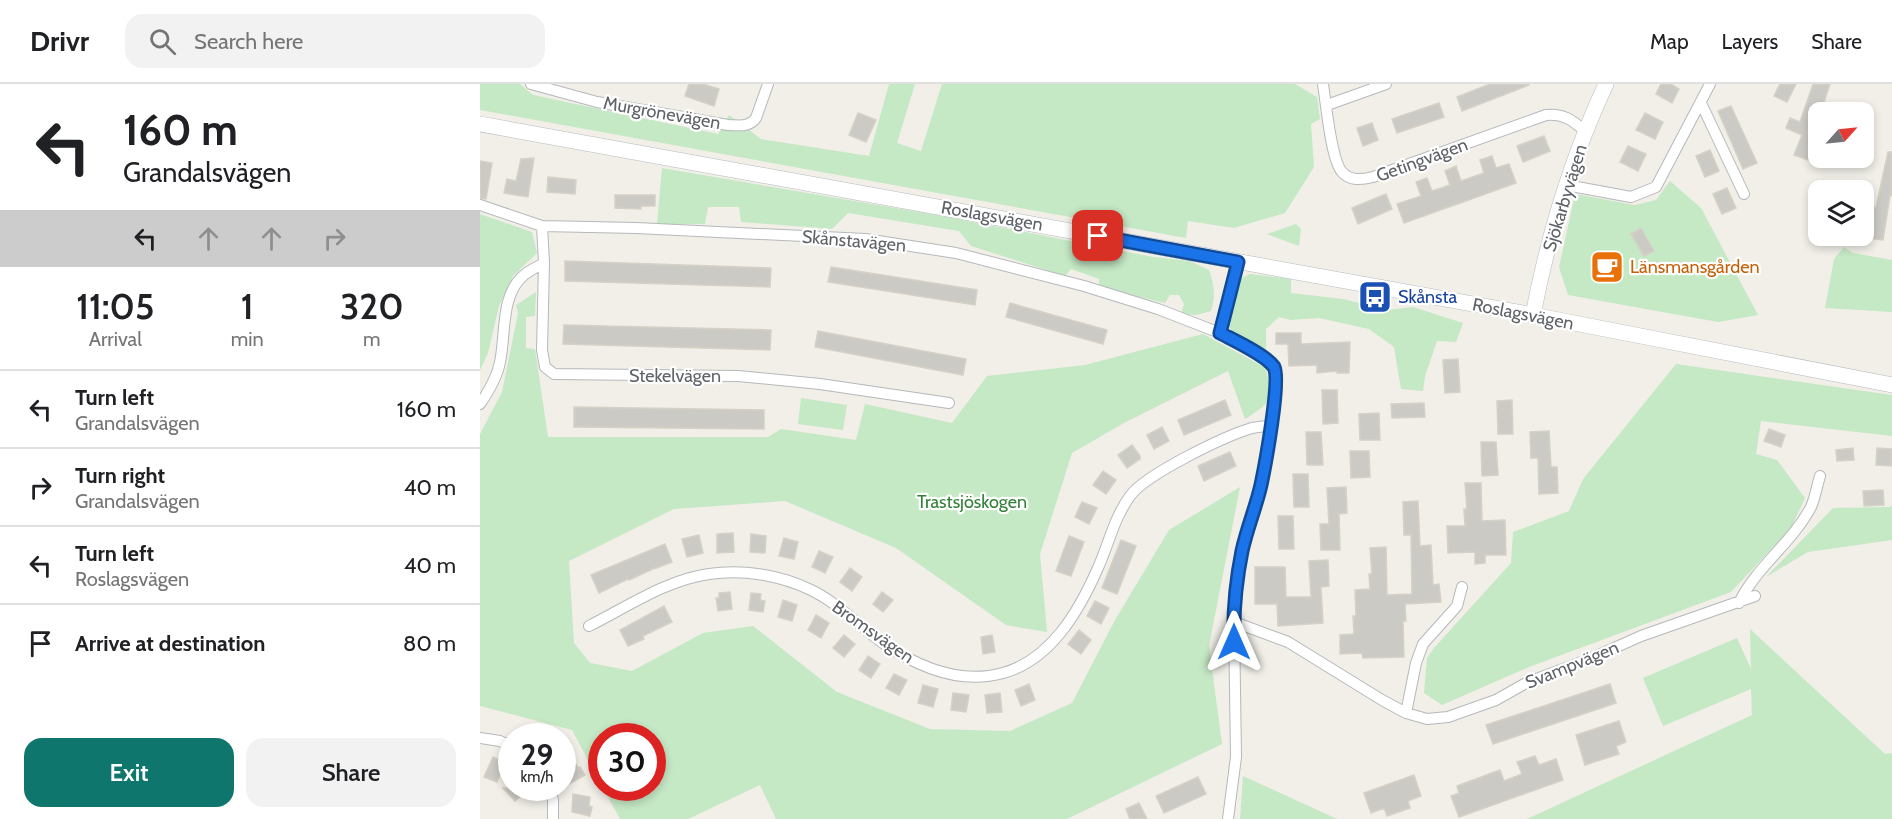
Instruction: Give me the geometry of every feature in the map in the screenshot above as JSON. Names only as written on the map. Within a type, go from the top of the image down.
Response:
[{"type":"main road","name":"Sjökarbyvägen","points":[[1533,315],[1566,185],[1585,131],[1606,84]]},
{"type":"main road","name":"Roslagsvägen","points":[[480,124],[1533,315],[1892,385]]},
{"type":"street","name":"Murgrönevägen","points":[[531,84],[597,102],[745,126],[753,123],[756,118],[768,84]]},
{"type":"street","name":"Getingvägen","points":[[1323,84],[1338,166],[1348,177],[1359,180],[1546,115],[1558,114],[1567,117],[1585,131]]},
{"type":"street","points":[[1327,105],[1386,84]]},
{"type":"street","points":[[1566,185],[1631,197],[1656,186],[1710,84]]},
{"type":"street","points":[[1701,103],[1744,194]]},
{"type":"street","name":"Skånstavägen","points":[[480,205],[542,226],[865,239],[956,253],[1084,286],[1158,309],[1220,333],[1266,359],[1274,367],[1277,377],[1276,398],[1270,426]]},
{"type":"street","name":"Stekelvägen","points":[[542,226],[544,263],[542,350],[545,367],[554,375],[738,376],[819,384],[949,403]]},
{"type":"street","points":[[1220,333],[1238,262]]},
{"type":"street","points":[[480,404],[492,385],[500,363],[506,314],[513,291],[524,275],[544,263]]},
{"type":"street","points":[[1228,819],[1236,758],[1235,590],[1242,549],[1261,486],[1270,426]]},
{"type":"street","name":"Bromsvägen","points":[[589,626],[681,580],[711,573],[762,574],[812,590],[883,643],[927,668],[965,676],[1001,674],[1037,657],[1058,636],[1073,615],[1098,569],[1113,526],[1131,494],[1154,476],[1197,452],[1252,428],[1270,426]]},
{"type":"street","points":[[1738,603],[1745,590],[1787,542],[1811,506],[1820,476]]},
{"type":"street","points":[[1406,713],[1416,663],[1424,644],[1458,606],[1462,587]]},
{"type":"street","name":"Svampvägen","points":[[1234,622],[1287,642],[1406,713],[1427,719],[1448,717],[1496,699],[1526,683],[1592,658],[1641,636],[1755,596]]},
{"type":"street","points":[[480,738],[498,741]]},
{"type":"street","points":[[553,801],[553,819]]},
{"type":"green space","points":[[480,84],[520,84],[533,95],[718,134],[729,115],[761,139],[869,156],[889,84],[915,84],[897,143],[921,151],[942,84],[1295,84],[1317,97],[1320,119],[1311,124],[1314,167],[1285,213],[1234,228],[1188,221],[1186,238],[480,110]]},
{"type":"green space","points":[[662,168],[948,217],[1153,257],[1190,261],[1209,270],[1214,290],[1213,306],[1211,311],[1196,315],[1181,314],[1184,304],[1179,295],[1170,295],[1165,303],[1099,287],[1099,279],[1071,269],[1065,276],[971,246],[959,231],[848,213],[832,229],[741,222],[739,207],[708,207],[705,224],[657,224]]},
{"type":"green space","points":[[1670,181],[1701,208],[1758,315],[1718,322],[1568,295],[1559,267],[1575,194],[1635,205],[1656,200]]},
{"type":"green space","points":[[480,214],[532,232],[537,253],[513,276],[499,306],[488,353],[480,370]]},
{"type":"green space","points":[[1296,224],[1301,229],[1299,246],[1267,234]]},
{"type":"green space","points":[[1844,247],[1853,253],[1892,260],[1892,312],[1825,308],[1834,259]]},
{"type":"green space","points":[[1250,274],[1291,279],[1291,293],[1343,299],[1388,310],[1413,307],[1463,323],[1456,342],[1437,341],[1425,376],[1423,391],[1401,389],[1394,347],[1369,329],[1319,318],[1291,320],[1279,317],[1266,329],[1266,349],[1234,334],[1229,323],[1231,308],[1240,279]]},
{"type":"green space","name":"Trastsjöskogen","points":[[536,292],[535,316],[526,317],[526,348],[535,349],[548,437],[768,437],[781,429],[856,440],[865,404],[952,423],[987,376],[1085,365],[1203,334],[1266,368],[1269,394],[1266,404],[1245,419],[1228,371],[1124,423],[1072,453],[1040,554],[1047,632],[1006,625],[896,548],[785,501],[674,509],[569,561],[574,643],[590,663],[632,671],[703,633],[753,626],[837,692],[930,729],[1010,731],[1072,703],[1115,620],[1169,530],[1240,487],[1209,646],[1222,744],[1067,819],[776,819],[760,785],[688,819],[620,819],[610,801],[666,801],[666,723],[588,723],[588,760],[576,738],[576,723],[545,723],[480,706],[480,434],[502,392],[518,313],[516,305]]},
{"type":"green space","points":[[1676,364],[1892,395],[1892,436],[1761,421],[1756,454],[1777,460],[1805,498],[1791,528],[1731,592],[1529,667],[1442,705],[1424,693],[1427,658],[1511,563],[1513,532],[1569,511],[1583,479]]},
{"type":"green space","points":[[801,398],[847,405],[843,430],[798,424]]},
{"type":"green space","points":[[1892,505],[1892,540],[1808,552],[1766,577],[1833,508],[1890,507]]},
{"type":"green space","points":[[1750,629],[1885,754],[1892,753],[1892,819],[1527,819],[1752,715],[1751,689],[1663,726],[1643,678],[1737,638],[1751,669]]},
{"type":"green space","points":[[1243,776],[1337,819],[1240,819]]},
{"type":"building","points":[[689,84],[703,84],[719,89],[714,106],[685,96]]},
{"type":"building","points":[[1490,84],[1529,85],[1462,111],[1457,97]]},
{"type":"building","points":[[1661,84],[1671,84],[1679,89],[1672,103],[1656,94]]},
{"type":"building","points":[[1780,84],[1796,84],[1787,102],[1774,96]]},
{"type":"building","points":[[1813,84],[1830,84],[1824,102],[1808,102],[1808,160],[1794,155],[1802,135],[1786,128],[1790,118],[1800,122]]},
{"type":"building","points":[[1439,103],[1444,117],[1397,133],[1392,119]]},
{"type":"building","points":[[1731,106],[1757,163],[1743,169],[1718,111]]},
{"type":"building","points":[[858,113],[876,120],[866,142],[849,135]]},
{"type":"building","points":[[1645,113],[1663,122],[1655,139],[1636,130]]},
{"type":"building","points":[[1372,123],[1378,140],[1363,146],[1357,128]]},
{"type":"building","points":[[1544,136],[1550,151],[1523,162],[1517,146]]},
{"type":"building","points":[[1628,146],[1646,154],[1638,171],[1620,162]]},
{"type":"building","points":[[1710,150],[1719,171],[1705,177],[1696,156]]},
{"type":"building","points":[[1888,152],[1892,152],[1892,196],[1890,195],[1883,240],[1874,239],[1874,207],[1876,207]]},
{"type":"building","points":[[1492,156],[1496,168],[1509,164],[1516,183],[1404,223],[1397,204],[1421,196],[1416,182],[1427,178],[1432,191],[1450,185],[1445,171],[1456,166],[1461,181],[1484,173],[1480,160]]},
{"type":"building","points":[[534,158],[528,197],[504,193],[507,179],[516,181],[521,159]]},
{"type":"building","points":[[480,161],[492,163],[486,199],[480,198]]},
{"type":"building","points":[[548,177],[576,180],[575,194],[547,192]]},
{"type":"building","points":[[1727,188],[1736,208],[1722,214],[1713,194]]},
{"type":"building","points":[[1386,194],[1392,209],[1358,224],[1352,208]]},
{"type":"building","points":[[615,195],[655,195],[655,206],[641,206],[641,209],[615,208]]},
{"type":"building","points":[[1641,228],[1654,251],[1644,256],[1631,234]]},
{"type":"building","points":[[565,261],[771,268],[770,287],[565,281]]},
{"type":"building","points":[[831,267],[977,290],[975,305],[828,282]]},
{"type":"building","points":[[1010,303],[1107,330],[1103,344],[1006,317]]},
{"type":"building","points":[[564,325],[771,330],[770,350],[563,344]]},
{"type":"building","points":[[818,331],[966,359],[963,375],[815,347]]},
{"type":"building","points":[[1276,333],[1301,333],[1301,344],[1350,342],[1349,373],[1337,373],[1337,371],[1317,373],[1317,365],[1289,366],[1288,344],[1276,344]]},
{"type":"building","points":[[1458,359],[1460,392],[1445,393],[1443,360]]},
{"type":"building","points":[[1322,390],[1337,390],[1338,423],[1323,424]]},
{"type":"building","points":[[1225,400],[1231,415],[1184,435],[1178,420]]},
{"type":"building","points":[[1512,400],[1513,434],[1498,434],[1497,401]]},
{"type":"building","points":[[1424,403],[1425,417],[1392,418],[1391,404]]},
{"type":"building","points":[[574,407],[764,410],[764,429],[574,427]]},
{"type":"building","points":[[1379,413],[1380,440],[1360,440],[1359,414]]},
{"type":"building","points":[[1162,427],[1169,441],[1154,449],[1147,435]]},
{"type":"building","points":[[1769,429],[1785,435],[1781,447],[1764,441]]},
{"type":"building","points":[[1549,431],[1551,467],[1557,467],[1558,493],[1539,494],[1538,458],[1531,458],[1530,432]]},
{"type":"building","points":[[1306,432],[1321,432],[1323,465],[1307,465]]},
{"type":"building","points":[[1481,442],[1496,442],[1498,475],[1482,476]]},
{"type":"building","points":[[1132,445],[1140,459],[1127,468],[1118,455]]},
{"type":"building","points":[[1853,448],[1854,460],[1837,461],[1836,450]]},
{"type":"building","points":[[1877,448],[1892,449],[1892,466],[1876,465]]},
{"type":"building","points":[[1350,451],[1369,451],[1370,477],[1351,478]]},
{"type":"building","points":[[1230,452],[1236,466],[1204,481],[1198,466]]},
{"type":"building","points":[[1103,471],[1116,480],[1106,494],[1093,485]]},
{"type":"building","points":[[1293,474],[1308,474],[1309,507],[1294,507]]},
{"type":"building","points":[[1465,483],[1481,483],[1482,521],[1505,520],[1506,555],[1485,555],[1485,563],[1475,564],[1475,552],[1448,553],[1447,526],[1465,526],[1464,509],[1467,509]]},
{"type":"building","points":[[1346,487],[1347,513],[1339,514],[1340,550],[1321,550],[1320,524],[1329,524],[1327,488]]},
{"type":"building","points":[[1883,490],[1884,505],[1864,506],[1863,491]]},
{"type":"building","points":[[1418,501],[1420,546],[1431,545],[1433,585],[1439,584],[1441,602],[1405,604],[1404,657],[1363,658],[1362,653],[1340,654],[1340,635],[1354,634],[1355,590],[1370,589],[1369,574],[1372,574],[1370,548],[1386,547],[1387,595],[1412,594],[1411,535],[1404,535],[1403,502]]},
{"type":"building","points":[[1082,502],[1097,508],[1089,524],[1075,517]]},
{"type":"building","points":[[1278,516],[1293,516],[1294,549],[1279,549]]},
{"type":"building","points":[[733,533],[734,552],[717,553],[717,534]]},
{"type":"building","points":[[751,534],[766,536],[765,553],[750,552]]},
{"type":"building","points":[[699,535],[703,553],[687,557],[682,539]]},
{"type":"building","points":[[1069,536],[1084,542],[1071,576],[1056,571]]},
{"type":"building","points":[[784,538],[798,542],[794,559],[779,556]]},
{"type":"building","points":[[1121,540],[1136,546],[1117,594],[1102,588]]},
{"type":"building","points":[[665,544],[672,562],[599,593],[591,575]]},
{"type":"building","points":[[819,551],[833,557],[825,573],[812,567]]},
{"type":"building","points":[[1328,560],[1329,586],[1321,587],[1323,623],[1278,626],[1277,604],[1255,604],[1255,567],[1285,567],[1286,597],[1311,597],[1309,561]]},
{"type":"building","points":[[850,568],[862,577],[852,591],[840,582]]},
{"type":"building","points":[[730,592],[732,609],[718,611],[716,598],[719,598],[719,593]]},
{"type":"building","points":[[882,592],[893,600],[883,612],[873,604]]},
{"type":"building","points":[[751,593],[761,594],[760,600],[765,601],[763,612],[749,610]]},
{"type":"building","points":[[783,600],[797,605],[792,621],[778,617]]},
{"type":"building","points":[[1095,601],[1109,608],[1101,624],[1087,616]]},
{"type":"building","points":[[664,606],[672,622],[628,646],[620,630]]},
{"type":"building","points":[[816,615],[829,623],[821,638],[808,630]]},
{"type":"building","points":[[1079,630],[1091,640],[1081,654],[1068,644]]},
{"type":"building","points":[[844,635],[855,644],[844,657],[833,648]]},
{"type":"building","points":[[992,635],[995,652],[983,654],[981,637]]},
{"type":"building","points":[[868,656],[880,664],[871,678],[859,670]]},
{"type":"building","points":[[894,674],[907,680],[899,695],[886,688]]},
{"type":"building","points":[[1029,684],[1035,700],[1021,706],[1015,690]]},
{"type":"building","points":[[1610,684],[1616,703],[1493,744],[1486,725]]},
{"type":"building","points":[[923,685],[938,689],[933,707],[918,703]]},
{"type":"building","points":[[953,693],[969,695],[966,712],[951,710]]},
{"type":"building","points":[[1000,693],[1002,712],[987,713],[985,695]]},
{"type":"building","points":[[1619,721],[1626,742],[1616,746],[1619,754],[1585,765],[1576,735]]},
{"type":"building","points":[[1535,756],[1539,765],[1556,759],[1563,780],[1459,817],[1451,796],[1459,793],[1457,786],[1500,770],[1504,781],[1522,774],[1517,762]]},
{"type":"building","points":[[493,757],[498,760],[497,782],[484,777]]},
{"type":"building","points":[[576,764],[578,768],[580,767],[585,775],[576,780]]},
{"type":"building","points":[[1414,775],[1421,796],[1408,801],[1410,808],[1387,816],[1384,808],[1371,813],[1364,793]]},
{"type":"building","points":[[1198,777],[1206,794],[1164,813],[1156,796]]},
{"type":"building","points":[[576,795],[588,797],[589,806],[592,807],[590,816],[572,812],[573,801],[576,801]]},
{"type":"building","points":[[1139,803],[1147,819],[1130,819],[1126,809]]},
{"type":"place","name":"Länsmansgården","points":[[1607,267]]},
{"type":"place","name":"Skånsta","points":[[1375,297]]},
{"type":"route","points":[[1098,236],[1238,262],[1220,333],[1266,359],[1274,367],[1277,377],[1276,398],[1261,486],[1242,549],[1235,590],[1234,642]]}]
